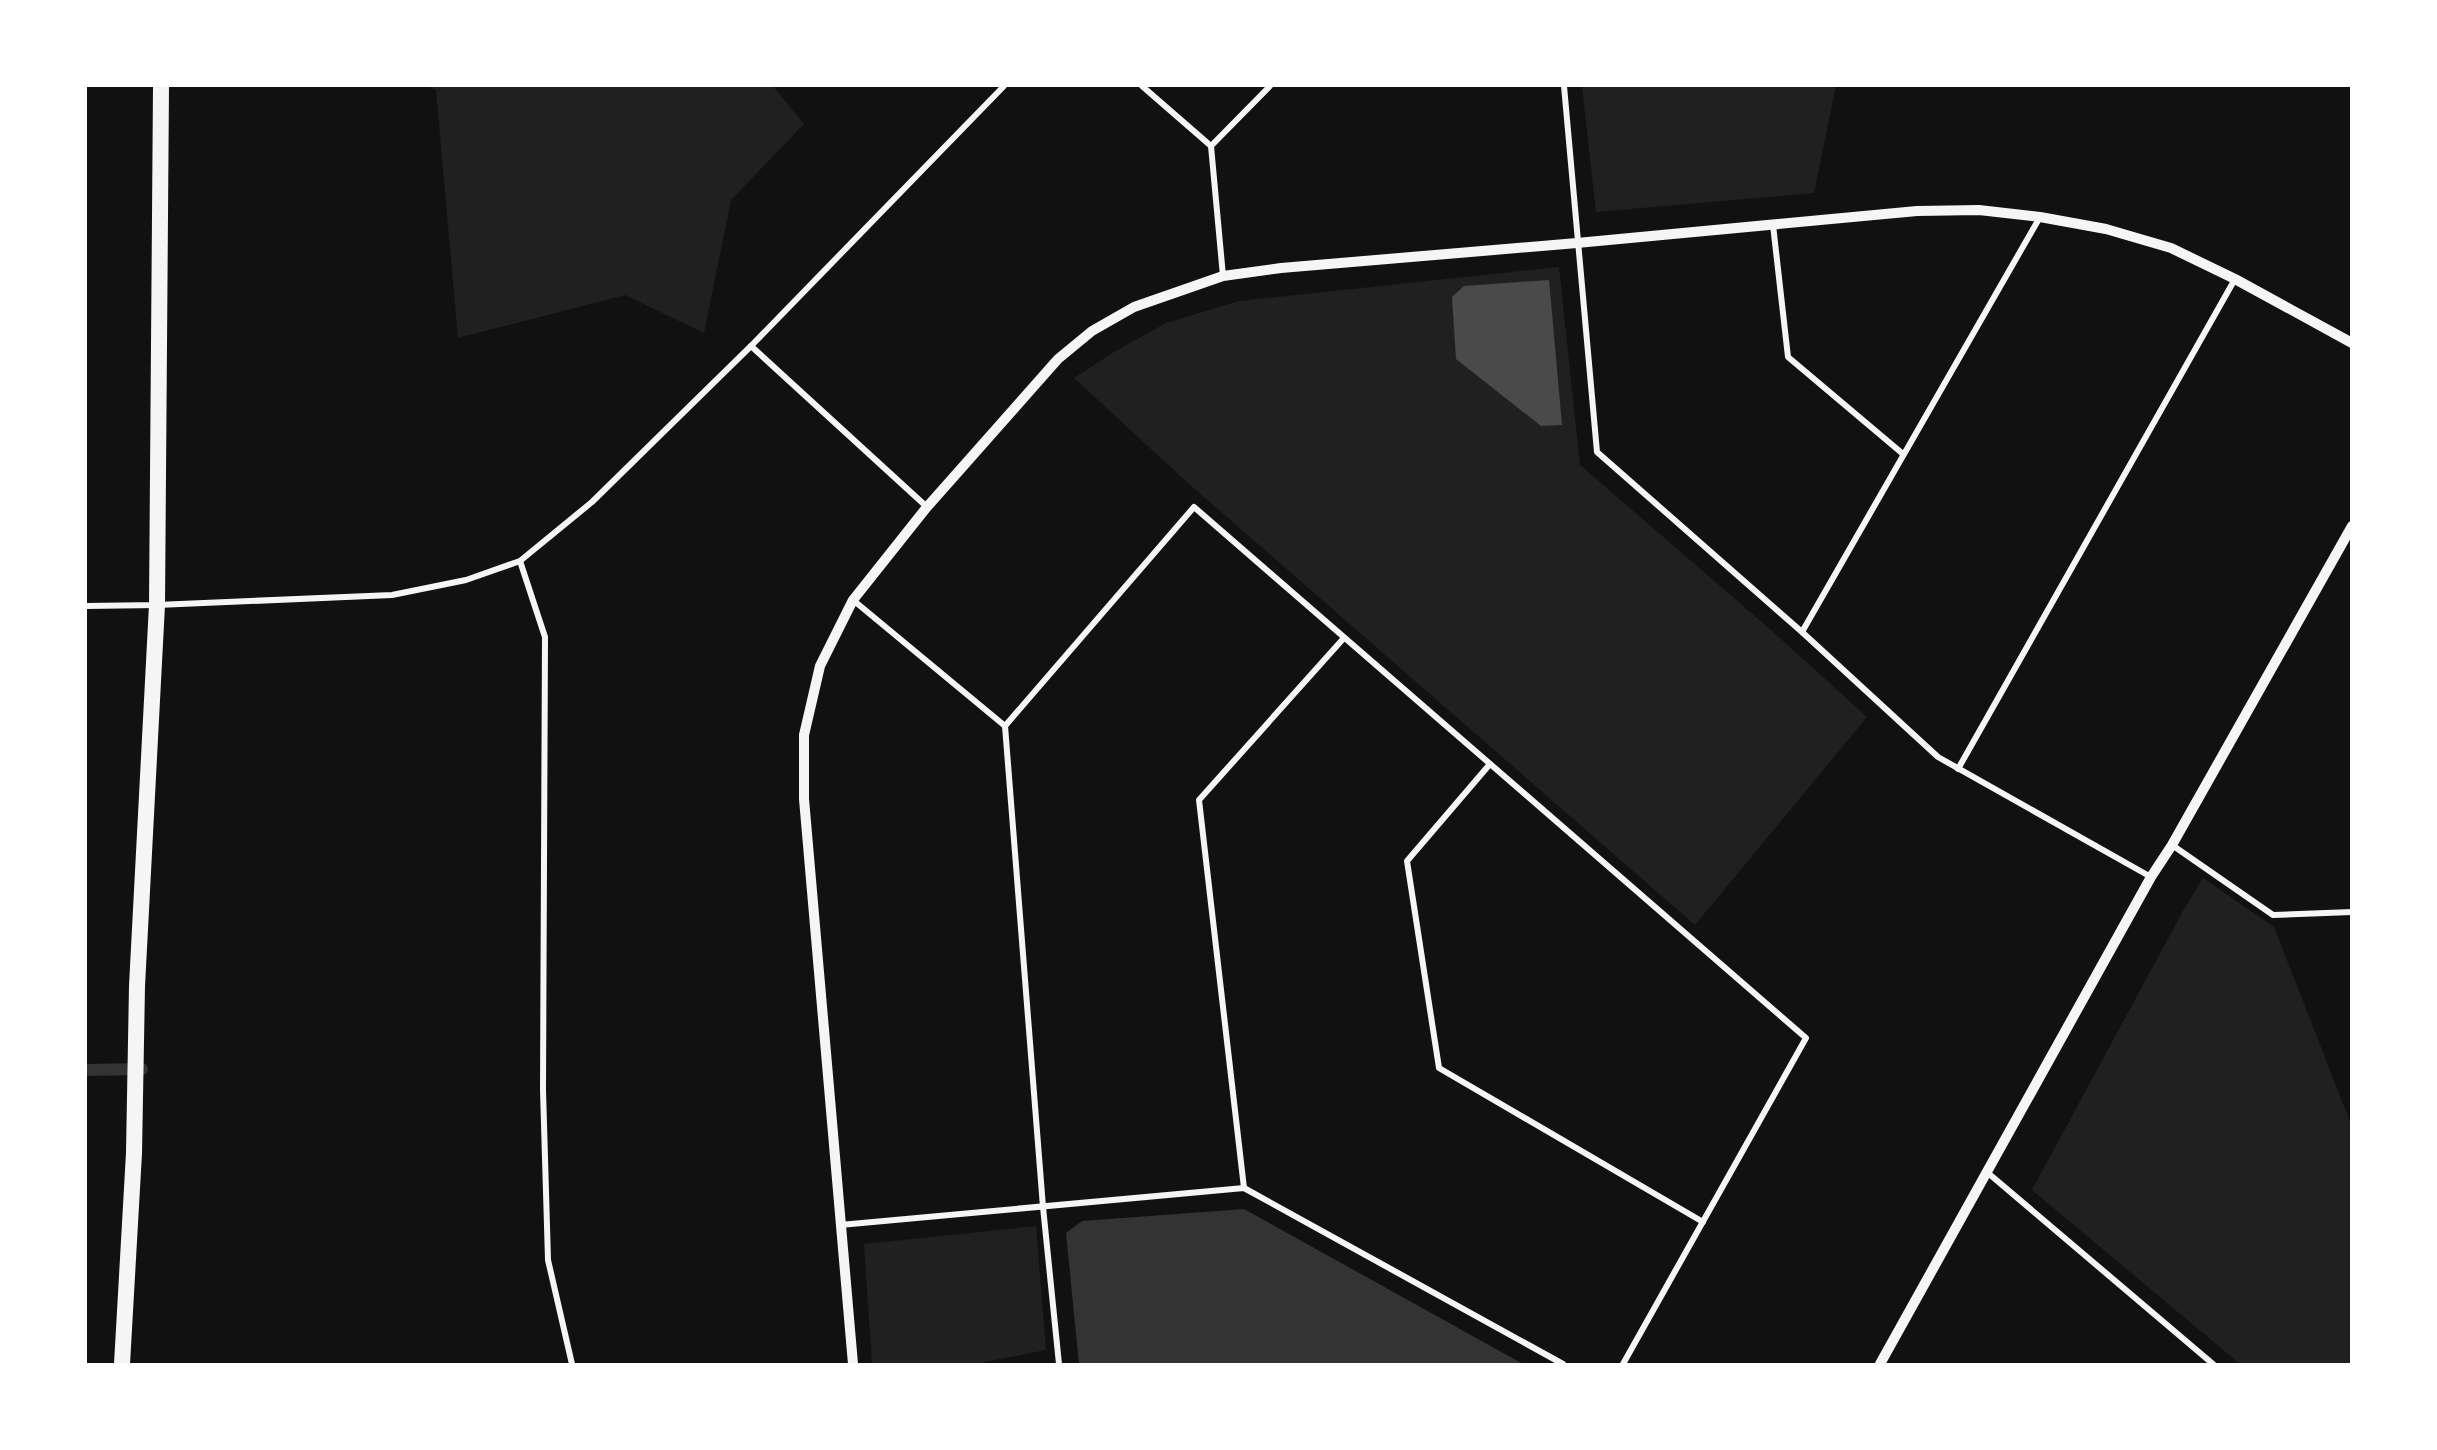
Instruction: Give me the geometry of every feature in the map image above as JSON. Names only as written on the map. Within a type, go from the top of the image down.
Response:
[{"type":"highway","points":[[122,1365],[134,1153],[137,986],[157,605],[161,86]]},
{"type":"street","points":[[86,606],[393,595],[466,580],[520,561],[592,502],[751,346],[1004,86]]},
{"type":"street","points":[[1142,86],[1210,146],[1223,276]]},
{"type":"street","points":[[1210,146],[1270,86]]},
{"type":"street","points":[[1564,86],[1597,452],[1938,757],[2151,877]]},
{"type":"street","points":[[854,1365],[804,799],[804,735],[820,666],[853,600],[927,507],[1058,359],[1092,331],[1134,307],[1223,276],[1281,267],[1577,243],[1917,211],[1979,210],[2040,217],[2106,229],[2170,248],[2235,279],[2352,343]]},
{"type":"street","points":[[1802,633],[2040,217]]},
{"type":"street","points":[[1773,225],[1788,357],[1903,454]]},
{"type":"street","points":[[1958,769],[2235,279]]},
{"type":"street","points":[[751,346],[927,507]]},
{"type":"street","points":[[1059,1365],[1043,1207],[1005,726],[1194,507],[1343,639],[1806,1038],[1623,1365]]},
{"type":"street","points":[[1880,1365],[2151,877],[2172,845],[2352,525]]},
{"type":"street","points":[[520,561],[545,637],[543,1090],[548,1260],[572,1365]]},
{"type":"street","points":[[853,600],[1005,726]]},
{"type":"street","points":[[1244,1188],[1199,800],[1343,639]]},
{"type":"street","points":[[1490,764],[1407,861],[1439,1068],[1703,1222]]},
{"type":"street","points":[[2172,845],[2273,915],[2352,912]]},
{"type":"street","points":[[1988,1173],[2213,1365]]},
{"type":"street","points":[[840,1225],[1244,1188],[1563,1365]]},
{"type":"shaded area","points":[[427,86],[773,86],[804,124],[731,200],[704,333],[625,295],[458,338],[436,90]]},
{"type":"shaded area","points":[[1582,86],[1836,86],[1814,193],[1596,212]]},
{"type":"shaded area","points":[[1559,267],[1580,465],[1771,630],[1867,717],[1695,925],[1189,484],[1074,378],[1166,323],[1239,301]]},
{"type":"shaded area","points":[[2203,878],[2274,927],[2351,1124],[2351,1364],[2240,1364],[2032,1190]]},
{"type":"shaded area","points":[[1244,1209],[1523,1364],[1079,1364],[1066,1233],[1082,1221]]},
{"type":"shaded area","points":[[1036,1226],[1046,1350],[975,1364],[872,1364],[864,1244]]},
{"type":"building","points":[[1549,280],[1562,425],[1541,426],[1456,359],[1452,297],[1464,286]]},
{"type":"waterway","points":[[86,1070],[142,1069]]}]
